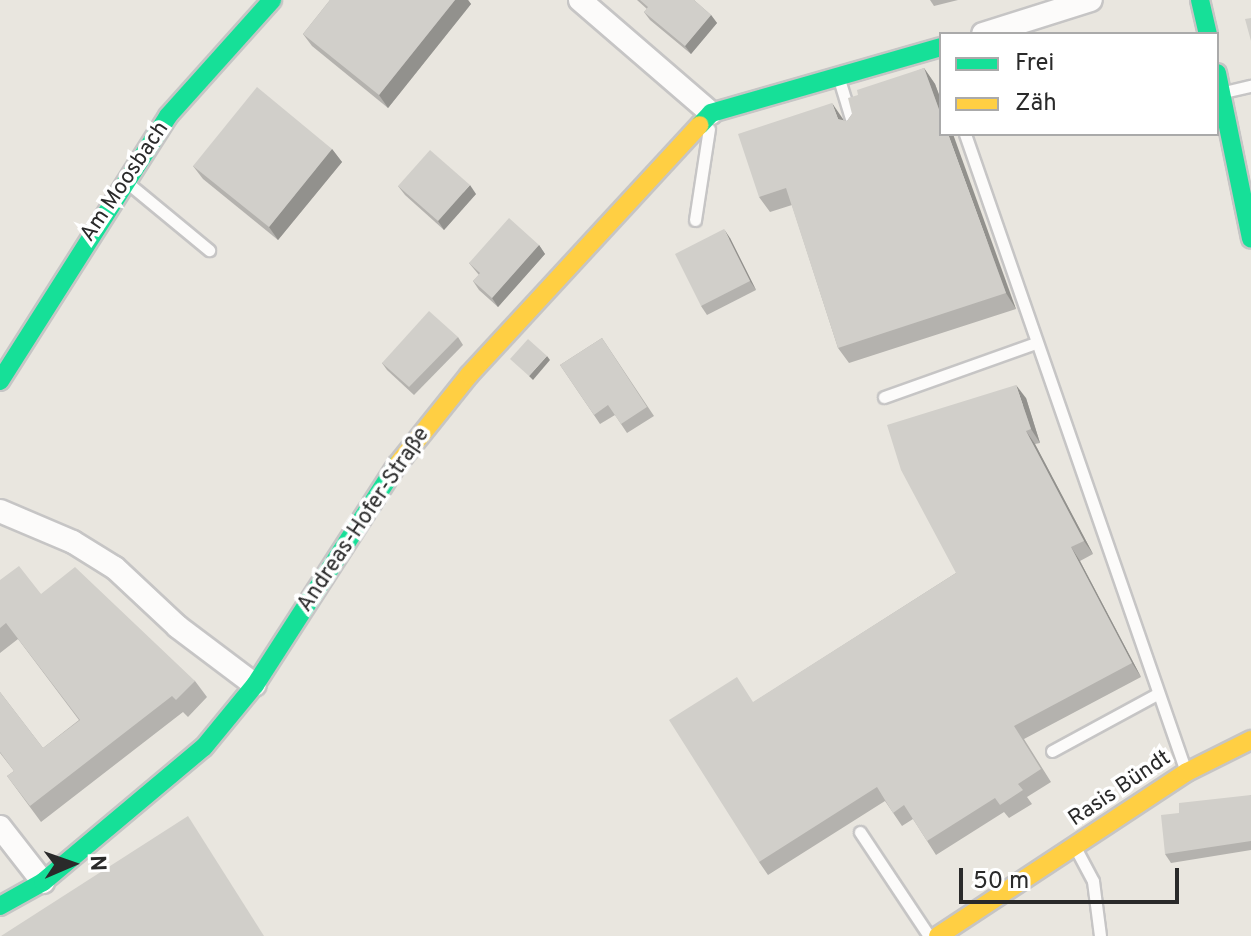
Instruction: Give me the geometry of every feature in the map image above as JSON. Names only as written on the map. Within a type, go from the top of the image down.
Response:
[{"type":"street","name":"Am Moosbach","points":[[0,381],[168,116],[272,0]]},
{"type":"street","points":[[580,0],[711,113],[939,54]]},
{"type":"street","points":[[989,32],[1091,0]]},
{"type":"street","points":[[1200,0],[1208,32]]},
{"type":"street","points":[[1219,83],[1251,239]]},
{"type":"street","name":"Andreas-Hofer-Straße","points":[[0,906],[43,882],[204,747],[255,685],[402,457],[469,375],[711,113]]},
{"type":"street","points":[[0,511],[73,542],[115,568],[178,627],[255,685]]},
{"type":"street","name":"Rasis Bündt","points":[[938,936],[1076,848],[1187,772],[1251,740]]},
{"type":"street","points":[[0,827],[43,882]]},
{"type":"lane","points":[[839,79],[855,129]]},
{"type":"lane","points":[[1221,93],[1251,86]]},
{"type":"lane","points":[[695,220],[711,113]]},
{"type":"lane","points":[[966,136],[1157,694],[1187,772]]},
{"type":"lane","points":[[125,180],[209,250]]},
{"type":"lane","points":[[884,397],[1036,343]]},
{"type":"lane","points":[[1052,751],[1157,694]]},
{"type":"lane","points":[[860,832],[929,936]]},
{"type":"lane","points":[[1076,848],[1093,881],[1100,936]]},
{"type":"building","points":[[330,0],[455,0],[379,95],[303,34]]},
{"type":"building","points":[[640,0],[694,0],[711,15],[685,46],[644,12],[648,7]]},
{"type":"building","points":[[1251,18],[1251,41],[1245,19]]},
{"type":"building","points":[[924,68],[939,109],[939,136],[949,136],[1006,293],[838,348],[786,188],[759,197],[738,134],[832,103],[838,119],[847,121],[852,114],[848,98],[858,95],[857,90]]},
{"type":"building","points":[[257,87],[332,149],[269,227],[193,166]]},
{"type":"building","points":[[430,150],[470,185],[438,221],[398,186]]},
{"type":"building","points":[[509,218],[539,245],[492,298],[473,281],[480,273],[469,263]]},
{"type":"building","points":[[724,229],[750,281],[701,306],[675,254]]},
{"type":"building","points":[[429,311],[458,337],[409,387],[382,363]]},
{"type":"building","points":[[602,338],[647,407],[621,424],[608,405],[594,415],[560,365]]},
{"type":"building","points":[[528,339],[547,356],[529,376],[510,359]]},
{"type":"building","points":[[1016,385],[1031,429],[1026,431],[1084,541],[1071,547],[1132,663],[1014,726],[1041,769],[1018,784],[1023,790],[1000,805],[995,798],[927,841],[904,805],[893,813],[877,787],[759,862],[669,720],[737,677],[753,702],[956,573],[901,470],[887,425]]},
{"type":"building","points":[[19,566],[41,594],[75,567],[195,681],[176,700],[172,696],[30,806],[7,776],[14,771],[0,752],[0,692],[43,748],[80,720],[6,623],[0,628],[0,580]]},
{"type":"building","points":[[1251,795],[1251,841],[1165,854],[1161,815],[1179,813],[1179,803]]},
{"type":"building","points":[[188,816],[264,936],[1,936]]},
{"type":"traffic: fast","points":[[0,381],[168,116],[272,0]]},
{"type":"traffic: fast","points":[[1200,0],[1208,32]]},
{"type":"traffic: fast","points":[[700,125],[711,113],[939,48]]},
{"type":"traffic: fast","points":[[1219,83],[1251,239]]},
{"type":"traffic: fast","points":[[0,906],[43,882],[204,747],[255,685],[397,465]]},
{"type":"traffic: slow","points":[[397,465],[469,375],[700,125]]},
{"type":"traffic: slow","points":[[938,936],[1187,772],[1251,740]]}]
